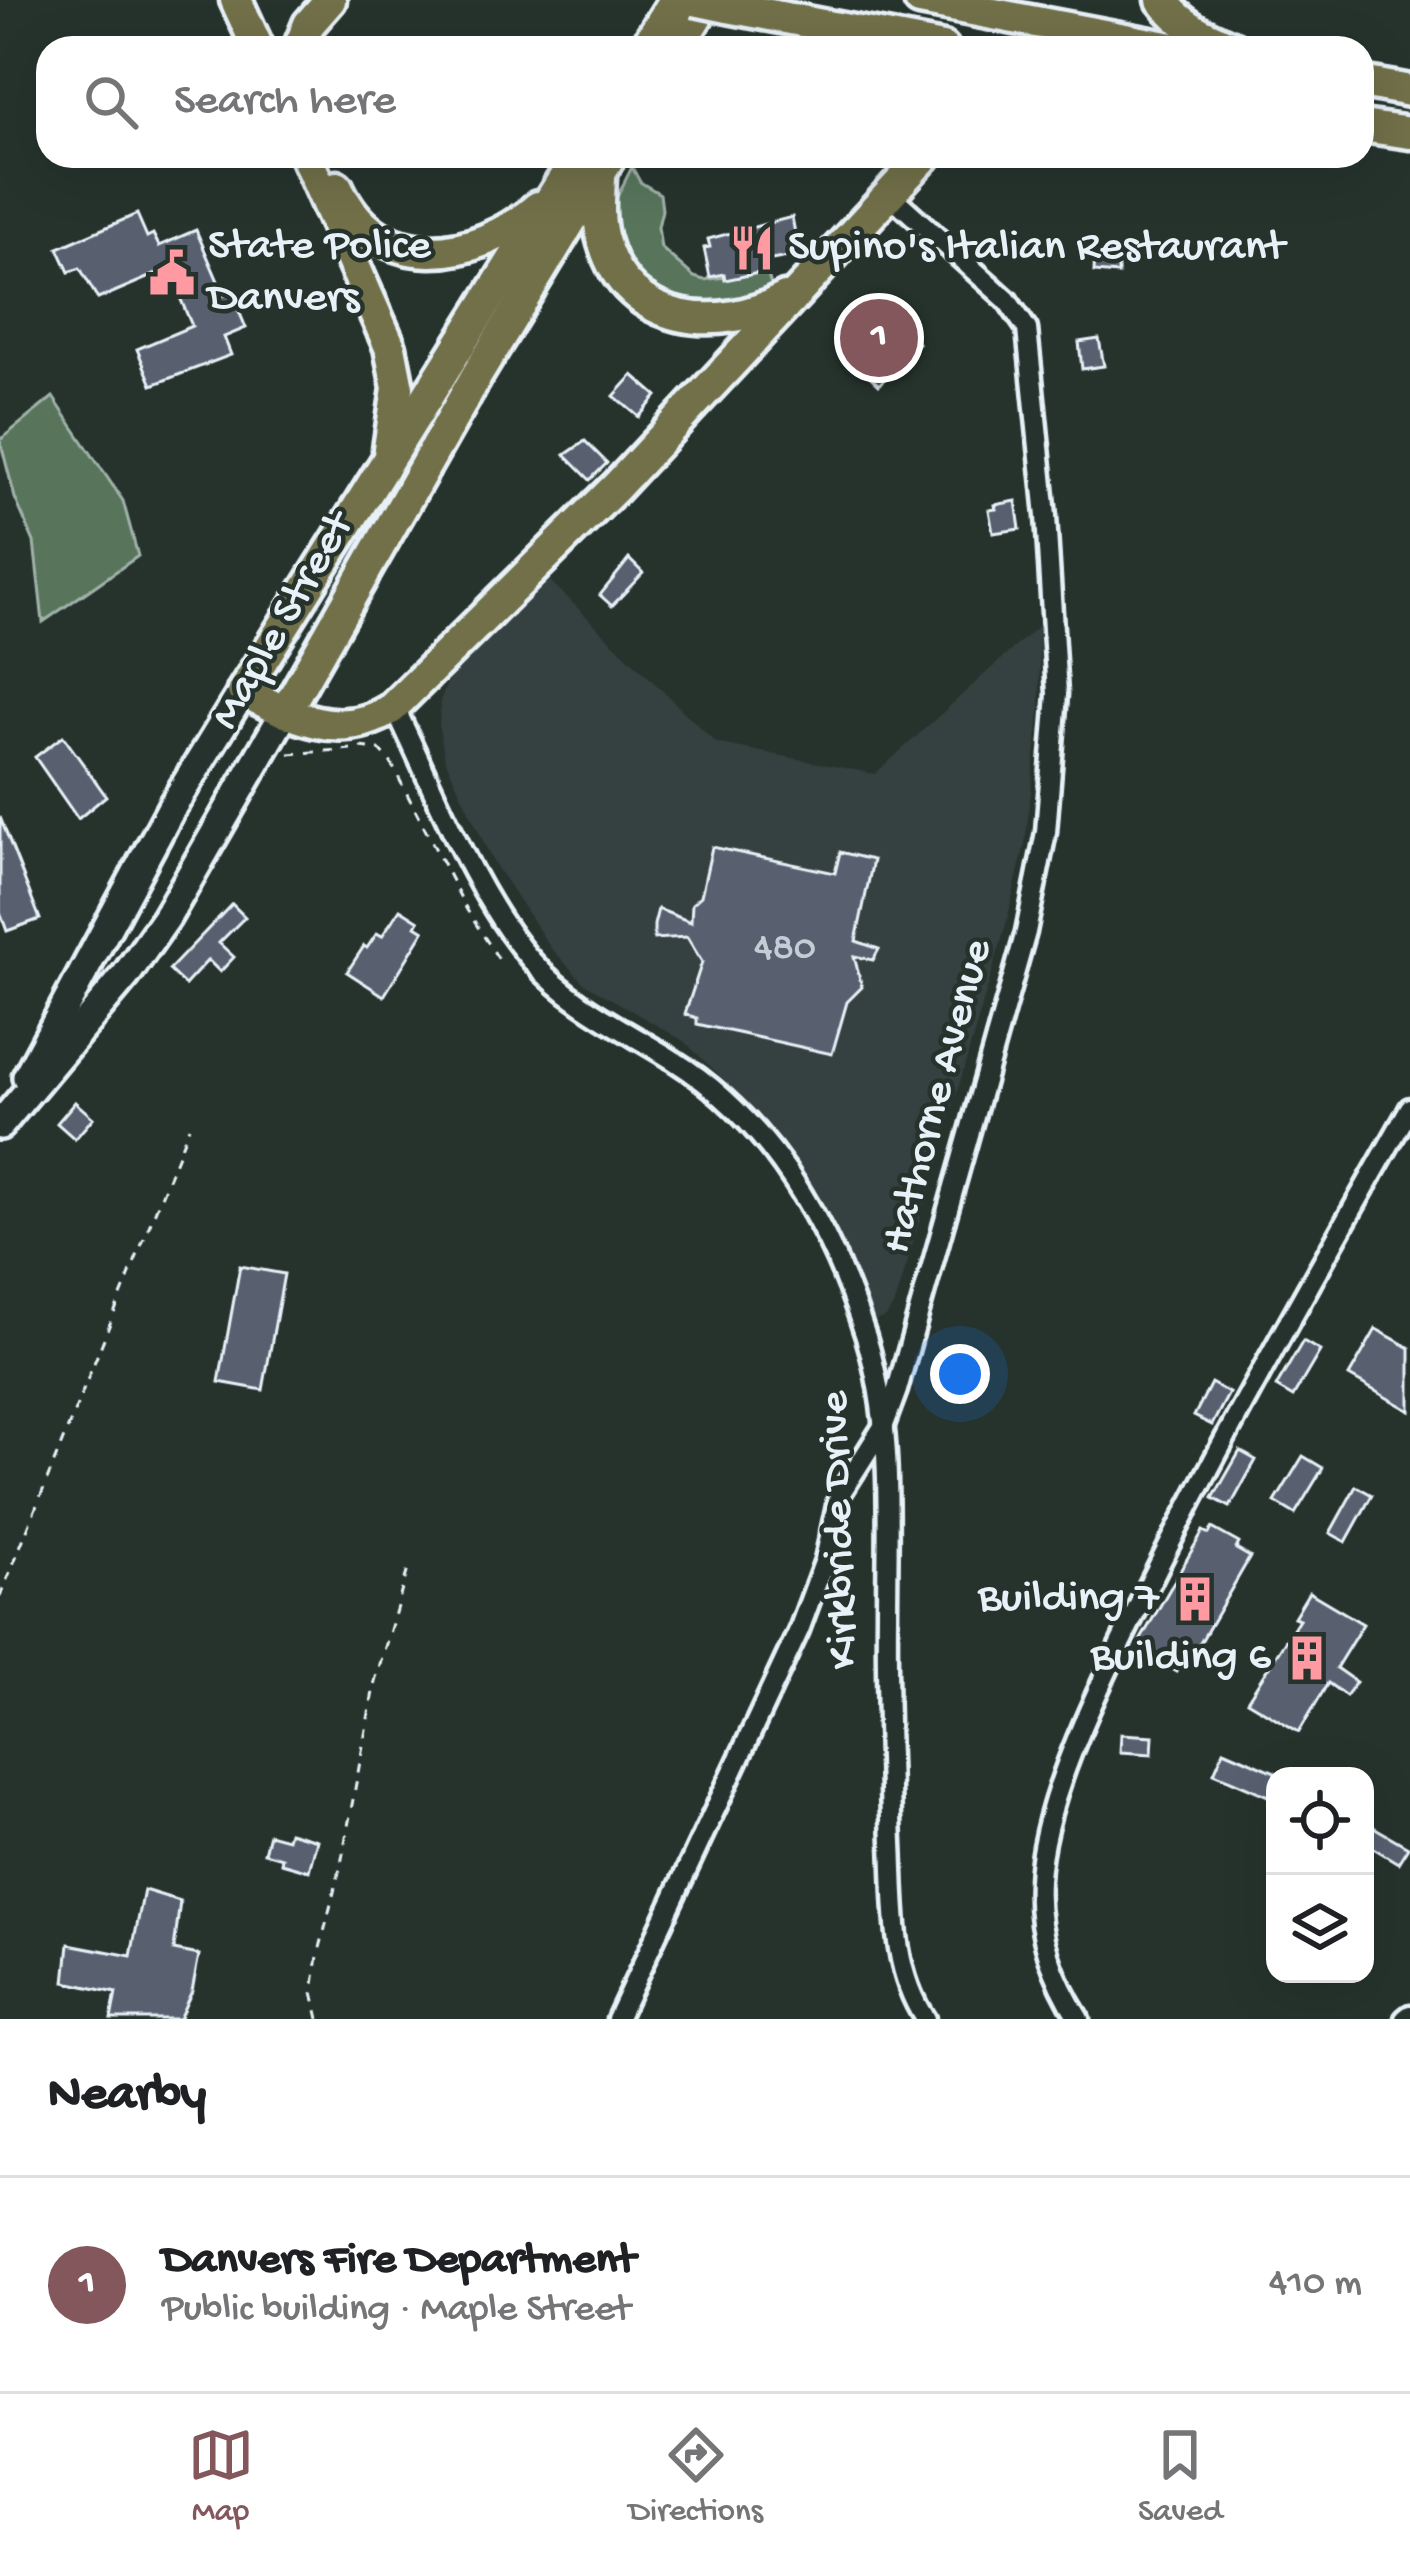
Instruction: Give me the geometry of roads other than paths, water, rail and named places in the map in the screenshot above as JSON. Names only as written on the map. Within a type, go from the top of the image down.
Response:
[{"type":"main road","points":[[236,0],[252,36]]},
{"type":"main road","points":[[304,36],[330,0]]},
{"type":"main road","points":[[652,36],[675,0]]},
{"type":"main road","points":[[694,0],[882,36]]},
{"type":"main road","points":[[920,0],[1109,36]]},
{"type":"main road","points":[[1162,0],[1193,30],[1207,36]]},
{"type":"main road","points":[[688,36],[717,3]]},
{"type":"main road","points":[[836,27],[857,36]]},
{"type":"main road","points":[[1374,84],[1410,91]]},
{"type":"main road","points":[[1374,128],[1410,133]]},
{"type":"main road","points":[[310,168],[395,368],[394,430],[379,476]]},
{"type":"main road","points":[[330,168],[355,218],[402,247],[430,252],[458,251],[508,231],[584,168]]},
{"type":"main road","name":"Maple Street","points":[[3,1116],[172,807],[243,691],[379,476],[587,168]]},
{"type":"main road","name":"Maple Street","points":[[3,1116],[89,1022],[166,918],[466,392],[587,168]]},
{"type":"main road","points":[[591,168],[607,254],[626,284],[652,306],[683,318],[719,320],[758,311],[805,284]]},
{"type":"main road","points":[[243,691],[315,723],[346,725],[370,720],[394,706],[586,517],[910,168]]},
{"type":"street","name":"Hathorne Avenue","points":[[617,2019],[799,1630],[825,1559],[839,1496],[884,1425],[912,1347],[1026,932],[1046,832],[1057,725],[1054,616],[1027,329],[1007,300],[888,193]]},
{"type":"street","name":"Kirkbride Drive","points":[[394,706],[496,911],[534,963],[594,1013],[706,1084],[786,1166],[840,1266],[876,1379],[884,1425],[895,1914],[902,1968],[925,2019]]},
{"type":"street","points":[[1079,2019],[1049,1962],[1041,1923],[1039,1879],[1054,1806],[1085,1721],[1239,1408],[1410,1108]]},
{"type":"place","name":"Supino's Italian Restaurant","points":[[752,248]]},
{"type":"place","name":"State Police Danvers","points":[[172,273]]},
{"type":"place","name":"Danvers Fire Department","points":[[879,338]]},
{"type":"place","name":"Building 7","points":[[1195,1599]]},
{"type":"place","name":"Building 6","points":[[1307,1658]]}]
